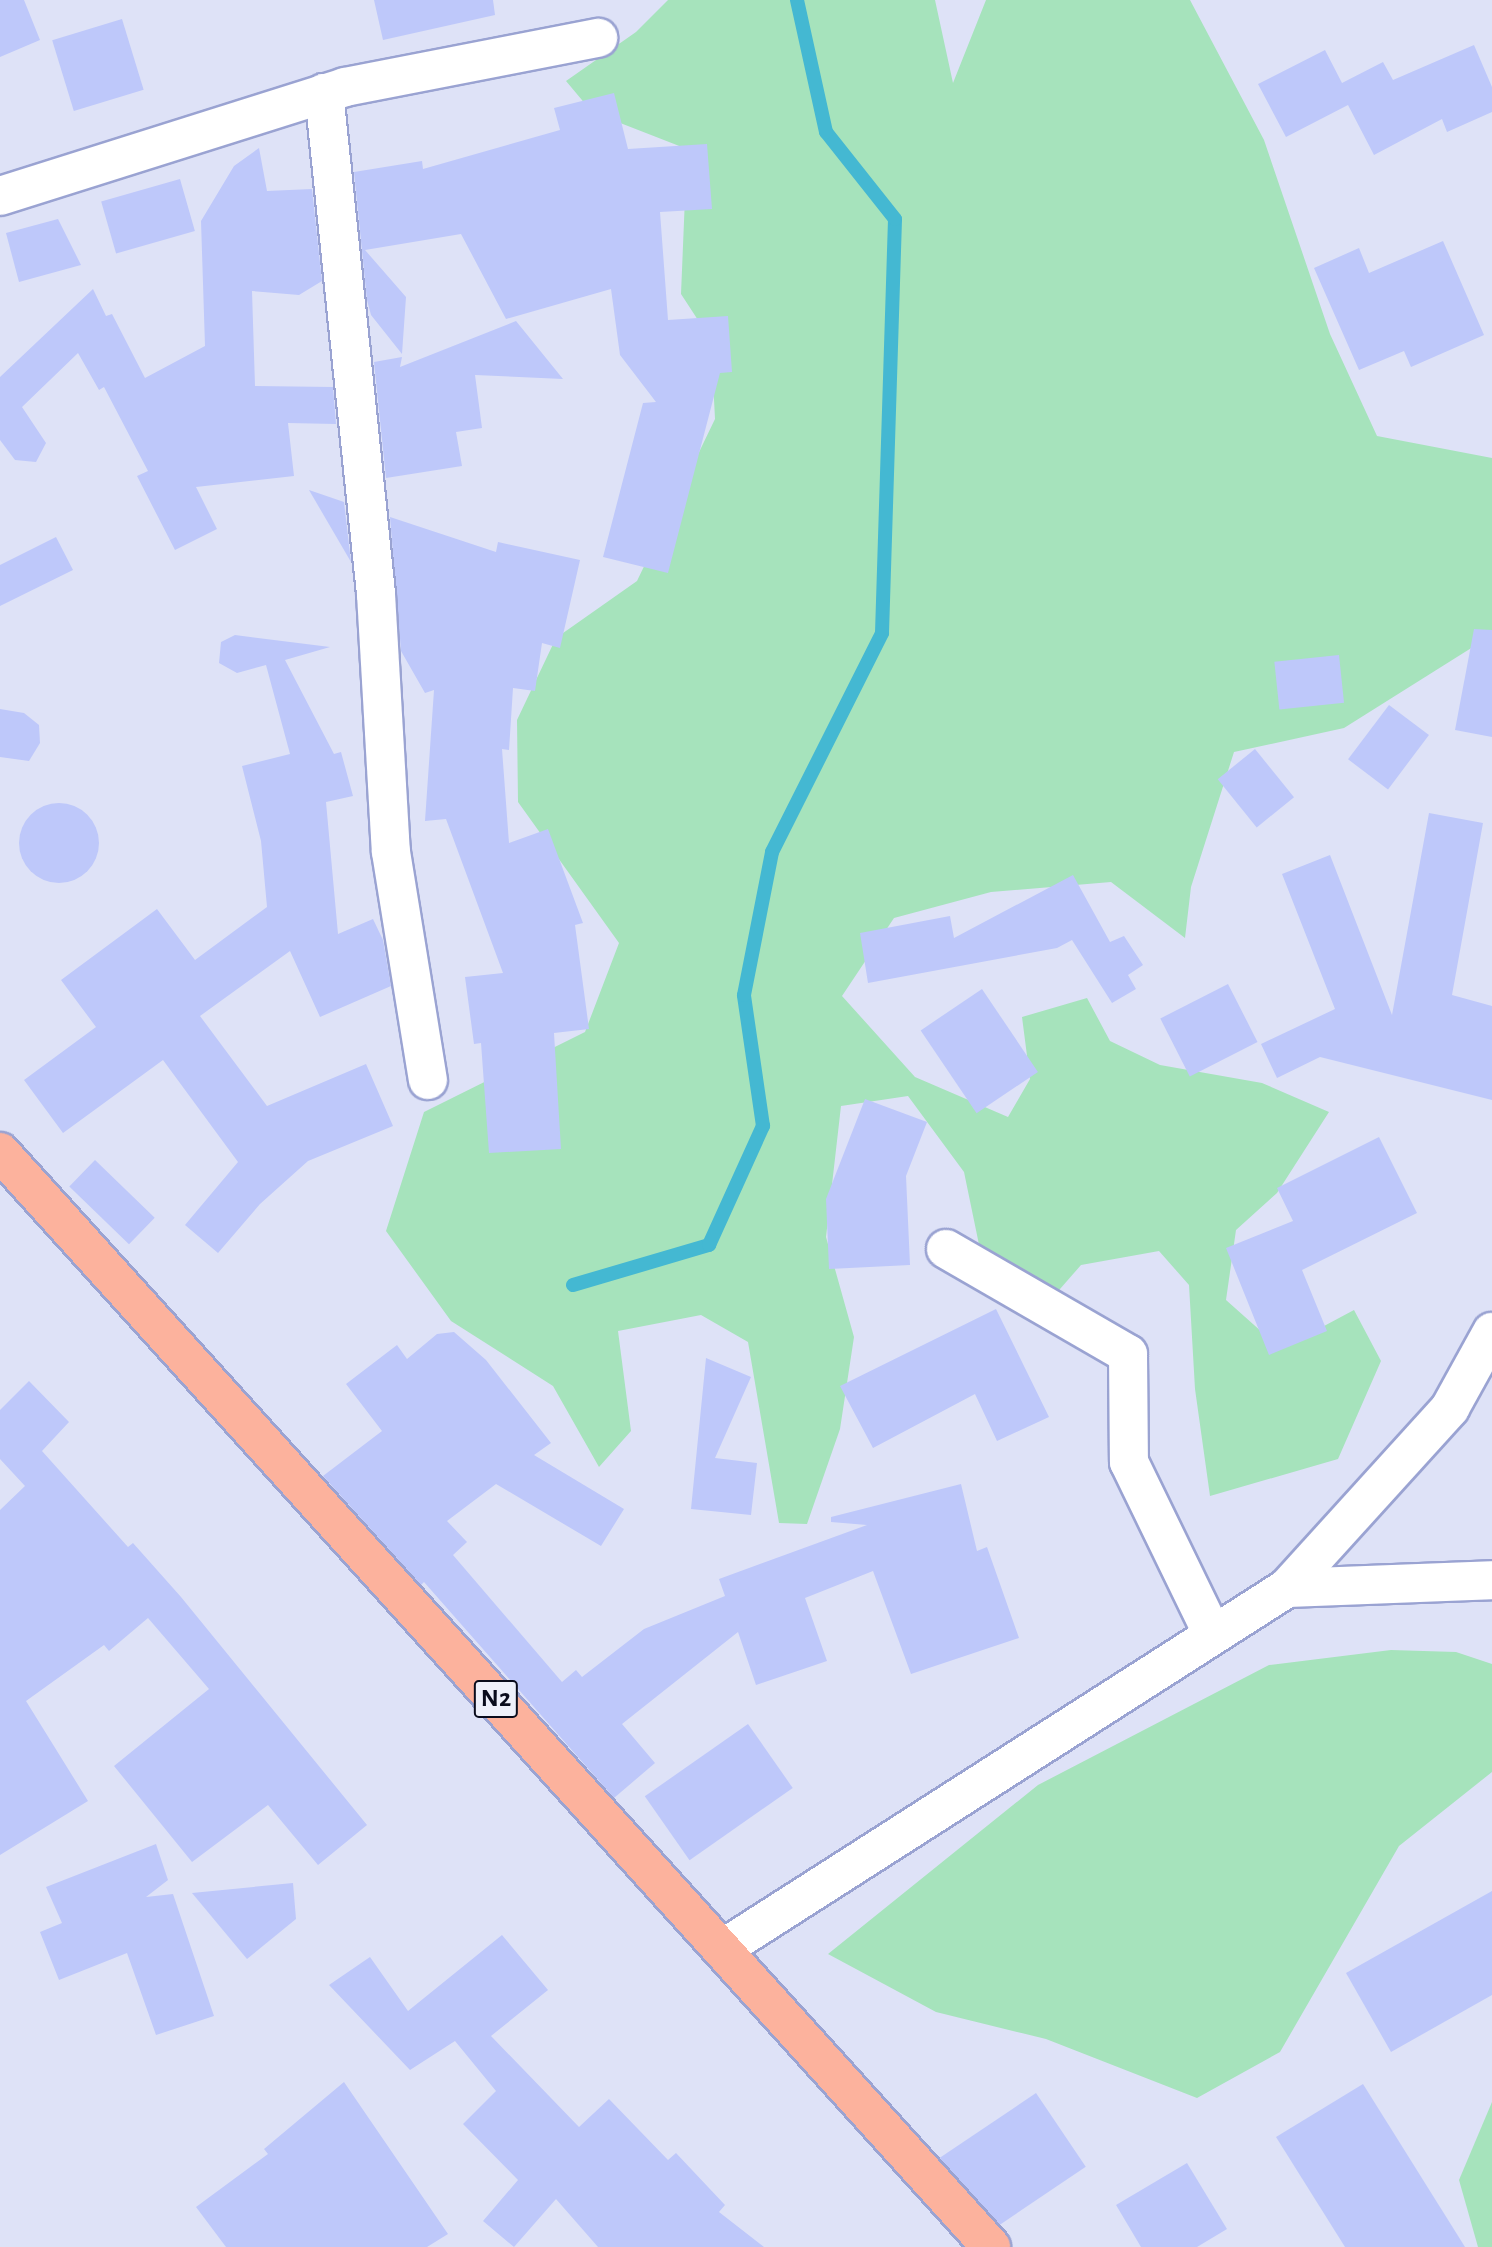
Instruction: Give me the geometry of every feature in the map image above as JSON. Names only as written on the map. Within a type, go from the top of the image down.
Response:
[{"type":"highway","name":"N2","points":[[0,1152],[724,1948],[991,2247]]},
{"type":"street","points":[[0,196],[324,93],[598,38]]},
{"type":"street","points":[[324,93],[376,594],[391,852],[428,1080]]},
{"type":"street","points":[[946,1249],[1128,1354],[1129,1462],[1213,1634]]},
{"type":"street","points":[[724,1948],[1287,1588],[1450,1408],[1492,1332]]},
{"type":"street","points":[[1287,1588],[1492,1580]]},
{"type":"green space","points":[[668,0],[935,0],[953,83],[986,0],[1190,0],[1264,140],[1330,334],[1377,436],[1492,458],[1492,635],[1344,728],[1234,752],[1191,887],[1185,938],[1111,882],[991,892],[894,918],[842,996],[915,1077],[1008,1117],[1030,1079],[1022,1017],[1087,998],[1110,1041],[1160,1065],[1262,1083],[1329,1112],[1277,1193],[1236,1230],[1226,1300],[1281,1349],[1354,1310],[1381,1361],[1338,1459],[1210,1496],[1195,1389],[1189,1285],[1159,1251],[1081,1265],[1039,1313],[983,1264],[964,1172],[908,1096],[841,1106],[826,1237],[854,1337],[840,1429],[807,1524],[779,1523],[748,1342],[701,1315],[618,1331],[631,1431],[599,1467],[553,1386],[451,1321],[386,1231],[424,1112],[585,1032],[619,943],[518,802],[517,720],[556,638],[637,581],[715,419],[711,340],[681,294],[687,149],[592,112],[566,81],[636,32]]},
{"type":"green space","points":[[1391,1650],[1456,1652],[1492,1664],[1492,1772],[1399,1846],[1280,2052],[1197,2098],[1046,2039],[936,2012],[828,1954],[1038,1785],[1269,1665]]},
{"type":"green space","points":[[1492,2102],[1492,2247],[1478,2247],[1459,2180]]},
{"type":"building","points":[[0,0],[24,0],[40,40],[0,57]]},
{"type":"building","points":[[374,0],[493,0],[495,15],[383,40]]},
{"type":"building","points":[[122,19],[144,90],[74,111],[52,40]]},
{"type":"building","points":[[1474,45],[1492,87],[1492,112],[1447,132],[1442,119],[1374,155],[1348,105],[1286,137],[1258,84],[1325,50],[1342,83],[1383,62],[1393,80]]},
{"type":"building","points":[[614,93],[628,149],[707,144],[712,209],[660,212],[668,320],[728,316],[732,372],[720,373],[668,573],[603,557],[643,403],[656,402],[620,355],[611,289],[506,319],[461,234],[365,250],[406,297],[402,354],[371,315],[367,300],[354,172],[422,161],[423,169],[560,130],[554,108]]},
{"type":"building","points":[[259,148],[267,191],[312,189],[322,281],[299,295],[252,291],[255,386],[333,387],[336,424],[288,423],[294,476],[196,487],[217,529],[175,550],[137,476],[148,471],[104,387],[99,390],[78,353],[22,407],[46,443],[36,462],[15,460],[0,440],[0,377],[93,289],[106,316],[112,314],[145,378],[205,346],[201,221],[234,166]]},
{"type":"building","points":[[180,179],[195,231],[116,254],[101,202]]},
{"type":"building","points":[[58,219],[81,265],[19,282],[6,233]]},
{"type":"building","points":[[1443,241],[1484,335],[1411,367],[1404,351],[1359,370],[1314,268],[1359,248],[1369,273]]},
{"type":"building","points":[[516,321],[563,379],[475,375],[482,428],[456,432],[462,466],[386,478],[374,362],[402,357],[400,367]]},
{"type":"building","points":[[309,490],[344,502],[351,562]]},
{"type":"building","points":[[390,517],[496,552],[498,542],[580,560],[560,648],[542,643],[535,691],[513,688],[509,750],[502,749],[509,843],[548,829],[583,923],[575,925],[589,1029],[554,1033],[561,1149],[489,1153],[481,1043],[474,1044],[465,977],[503,973],[446,819],[425,821],[434,690],[425,693],[401,651]]},
{"type":"building","points":[[56,537],[73,570],[0,606],[0,565]]},
{"type":"building","points":[[1474,629],[1492,630],[1492,737],[1455,730]]},
{"type":"building","points":[[235,635],[330,647],[285,660],[334,754],[341,752],[353,796],[326,802],[338,934],[373,919],[383,940],[391,986],[320,1017],[290,951],[200,1016],[267,1106],[366,1064],[393,1126],[308,1161],[260,1204],[218,1253],[185,1225],[238,1162],[163,1060],[63,1133],[24,1080],[96,1027],[61,980],[157,909],[195,960],[267,907],[261,841],[242,766],[290,754],[266,665],[237,673],[219,663],[221,642]]},
{"type":"building","points":[[1339,655],[1344,703],[1279,710],[1274,662]]},
{"type":"building","points":[[1389,705],[1429,735],[1388,789],[1348,759]]},
{"type":"building","points":[[0,709],[24,713],[39,725],[40,743],[29,761],[0,757]]},
{"type":"building","points":[[1255,749],[1294,797],[1257,827],[1218,779]]},
{"type":"building","points":[[59,803],[74,806],[87,815],[96,828],[99,843],[96,858],[87,871],[74,880],[59,883],[44,880],[31,871],[22,858],[19,843],[22,828],[31,815],[44,806]]},
{"type":"building","points":[[1429,813],[1483,823],[1452,995],[1492,1006],[1492,1100],[1320,1057],[1277,1078],[1261,1044],[1335,1009],[1282,874],[1330,855],[1392,1015]]},
{"type":"building","points":[[1073,875],[1110,942],[1124,936],[1143,965],[1128,975],[1136,989],[1112,1003],[1072,940],[1057,948],[868,983],[860,933],[950,916],[954,938]]},
{"type":"building","points":[[1228,984],[1258,1042],[1190,1076],[1160,1019]]},
{"type":"building","points":[[982,989],[1038,1072],[977,1113],[921,1030]]},
{"type":"building","points":[[865,1099],[927,1122],[906,1176],[910,1265],[829,1269],[826,1199]]},
{"type":"building","points":[[1379,1137],[1417,1213],[1302,1270],[1327,1331],[1269,1355],[1226,1248],[1293,1221],[1277,1188]]},
{"type":"building","points":[[95,1160],[155,1218],[129,1244],[69,1187]]},
{"type":"building","points":[[996,1309],[1049,1417],[997,1441],[975,1394],[873,1448],[840,1386]]},
{"type":"building","points":[[454,1332],[486,1360],[551,1443],[534,1455],[624,1509],[601,1546],[496,1484],[447,1521],[467,1542],[453,1555],[562,1682],[576,1670],[582,1677],[644,1629],[725,1596],[719,1579],[867,1525],[831,1522],[831,1517],[961,1484],[977,1551],[987,1547],[1019,1638],[911,1674],[873,1571],[805,1598],[827,1661],[756,1685],[738,1632],[622,1724],[655,1763],[614,1798],[424,1582],[421,1585],[323,1476],[382,1431],[346,1384],[397,1345],[407,1359],[437,1334]]},
{"type":"building","points":[[706,1358],[751,1377],[715,1458],[757,1463],[751,1515],[691,1509]]},
{"type":"building","points":[[29,1381],[69,1422],[42,1451],[128,1547],[133,1543],[181,1597],[367,1825],[318,1865],[268,1805],[192,1862],[114,1766],[209,1689],[148,1618],[109,1651],[104,1645],[26,1701],[88,1801],[0,1855],[0,1510],[25,1486],[0,1459],[0,1410]]},
{"type":"building","points":[[748,1724],[793,1788],[690,1860],[645,1796]]},
{"type":"building","points":[[156,1844],[168,1880],[146,1897],[173,1894],[214,2016],[156,2035],[127,1953],[59,1980],[40,1932],[62,1923],[46,1887]]},
{"type":"building","points":[[293,1883],[296,1919],[247,1959],[192,1893]]},
{"type":"building","points":[[1492,1891],[1492,1995],[1391,2052],[1346,1973]]},
{"type":"building","points":[[502,1935],[548,1990],[491,2036],[579,2127],[609,2099],[668,2160],[676,2153],[725,2205],[719,2212],[764,2247],[598,2247],[556,2199],[514,2247],[483,2221],[518,2180],[463,2124],[496,2091],[455,2041],[410,2070],[329,1985],[370,1957],[408,2011]]},
{"type":"building","points":[[344,2082],[448,2234],[427,2247],[226,2247],[196,2207],[268,2154],[264,2149]]},
{"type":"building","points":[[1363,2084],[1465,2247],[1345,2247],[1276,2137]]},
{"type":"building","points":[[1036,2093],[1086,2167],[990,2232],[940,2158]]},
{"type":"building","points":[[1187,2163],[1227,2229],[1197,2247],[1141,2247],[1116,2205]]},
{"type":"waterway","points":[[573,1285],[709,1245],[763,1126],[744,995],[772,852],[882,633],[895,219],[826,132],[797,0]]}]
